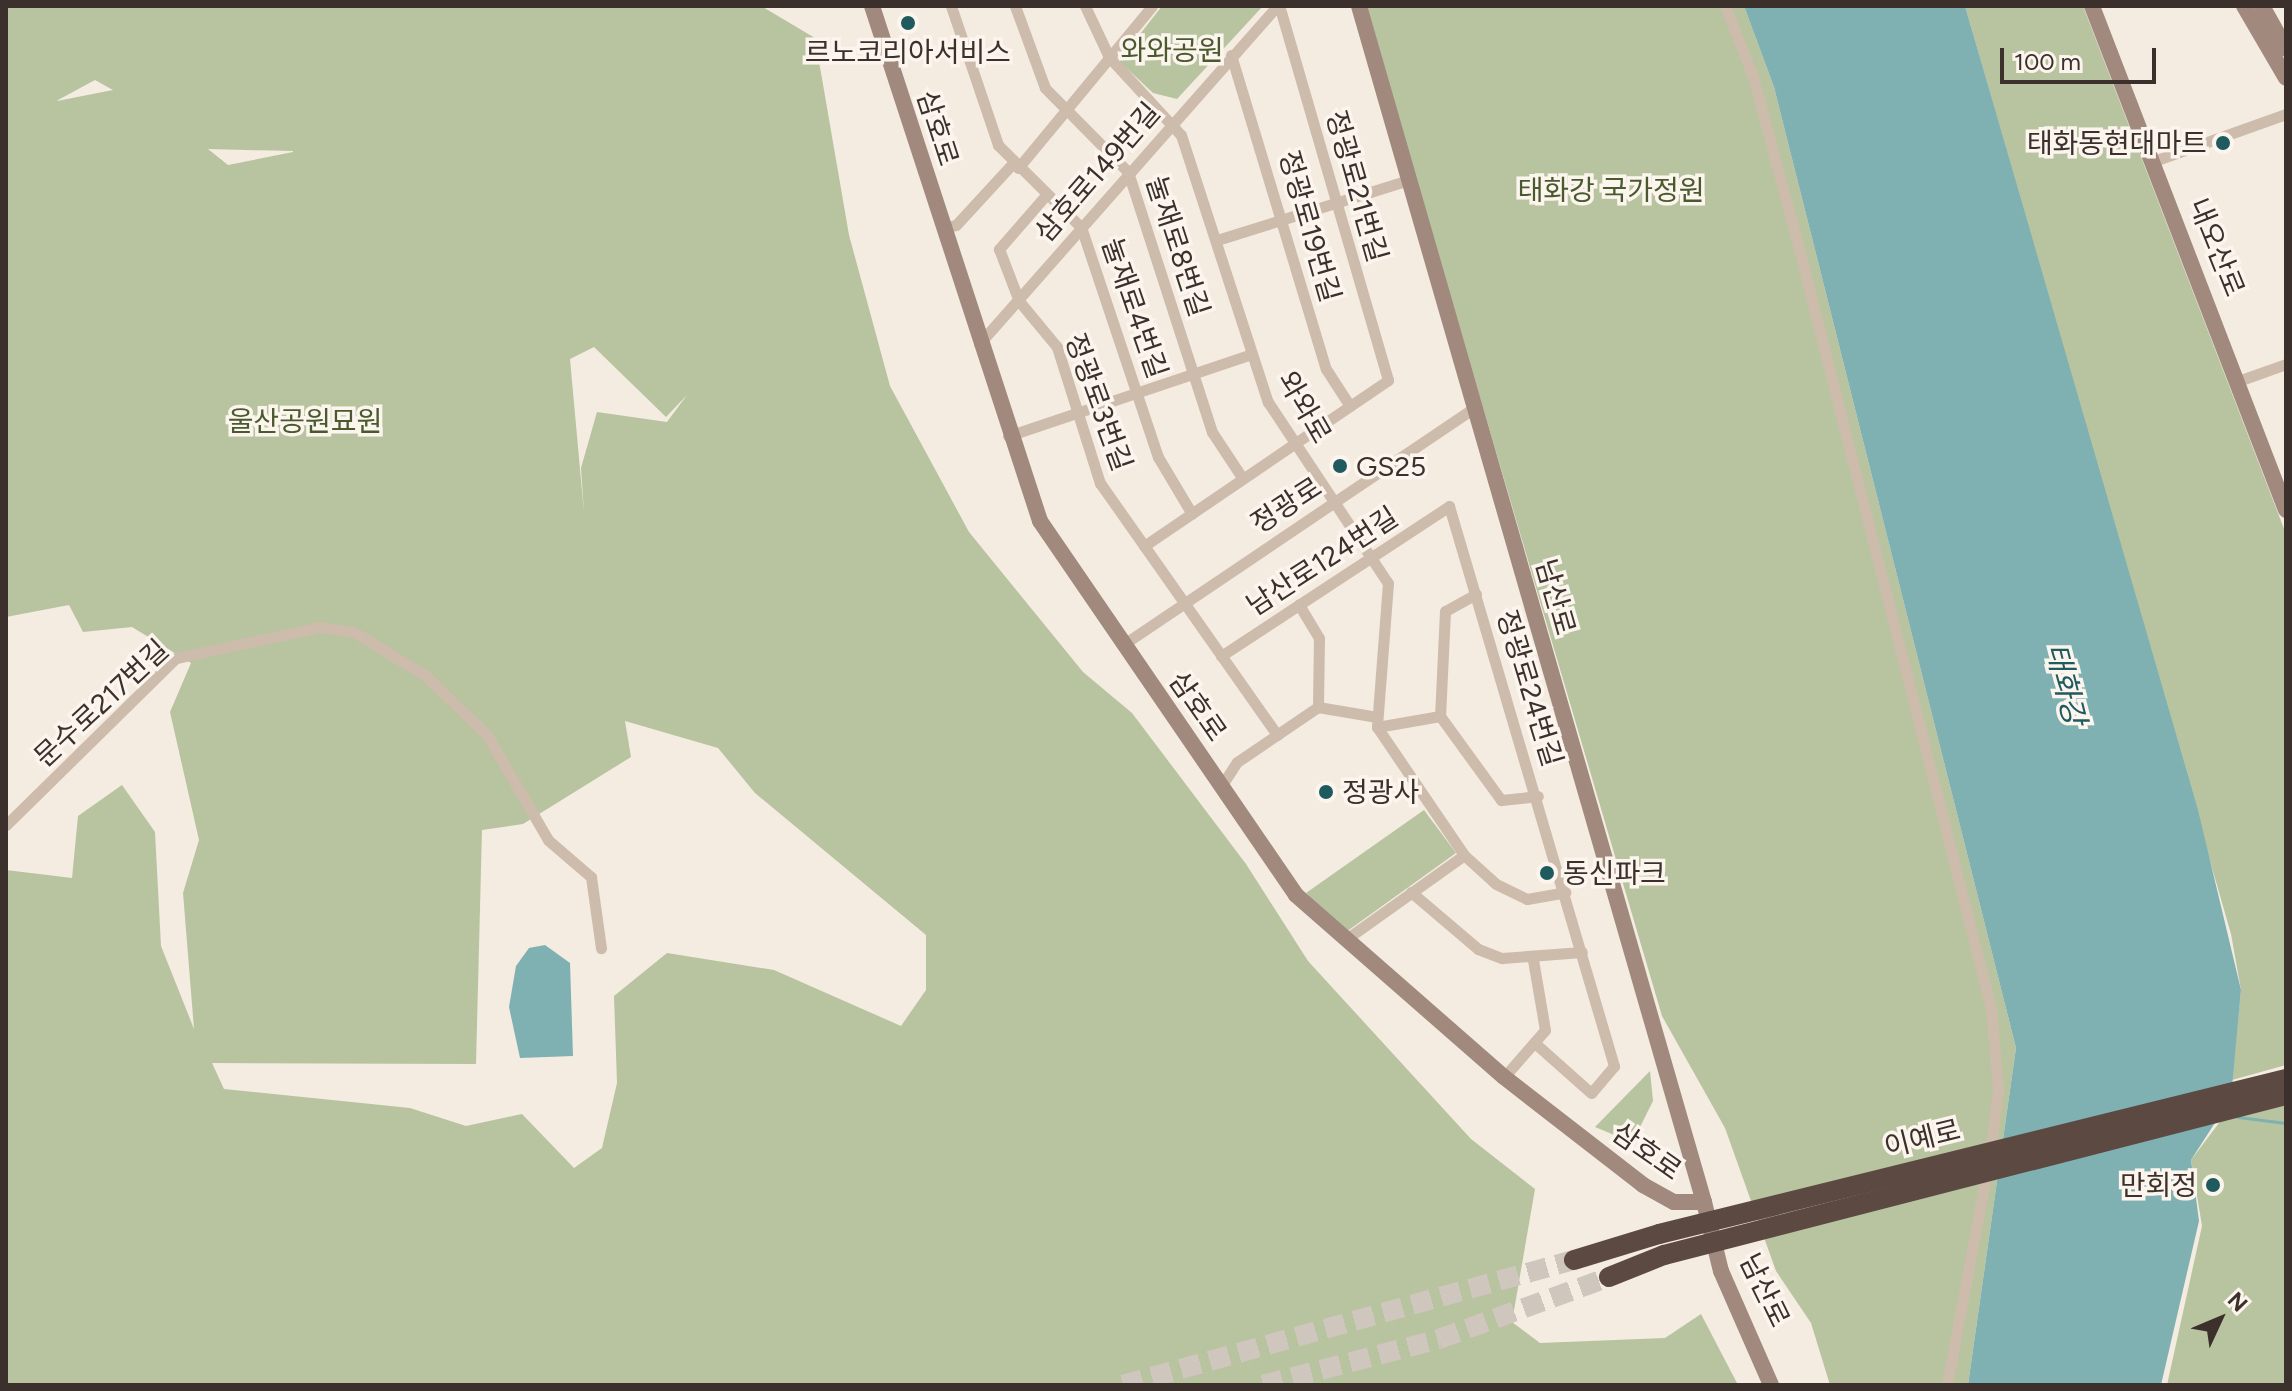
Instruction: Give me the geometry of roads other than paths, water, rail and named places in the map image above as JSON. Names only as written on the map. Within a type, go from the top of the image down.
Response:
[{"type":"highway","name":"이예로","points":[[1574,1260],[1659,1234],[2286,1079]]},
{"type":"highway","name":"이예로","points":[[1609,1277],[1664,1255],[2286,1095]]},
{"type":"main road","name":"삼호로","points":[[872,6],[1008,436],[1040,521],[1296,895],[1504,1077],[1643,1185],[1674,1202],[1704,1202],[1719,1254]]},
{"type":"main road","name":"남산로","points":[[1359,6],[1704,1202]]},
{"type":"main road","name":"내오산로","points":[[2092,6],[2241,380],[2286,510]]},
{"type":"main road","points":[[2244,6],[2286,78]]},
{"type":"main road","points":[[2262,6],[2286,49]]},
{"type":"main road","name":"남산로","points":[[1719,1254],[1771,1385]]},
{"type":"main road","name":"남산로","points":[[1719,1254],[1781,1385]]},
{"type":"street","name":"눌재로4번길","points":[[951,6],[991,131],[1015,166],[1081,227],[1158,457],[1192,514]]},
{"type":"street","name":"눌재로8번길","points":[[1015,6],[1038,75],[1067,112],[1128,172],[1212,432],[1243,479]]},
{"type":"street","name":"와와로","points":[[1085,6],[1109,57],[1172,121],[1217,240],[1268,402],[1388,583],[1377,722]]},
{"type":"street","points":[[942,228],[956,225],[1067,112],[1152,6]]},
{"type":"street","name":"삼호로149번길","points":[[979,344],[1172,121],[1278,6]]},
{"type":"street","name":"정광로21번길","points":[[1278,6],[1388,380],[1350,406]]},
{"type":"street","points":[[1725,6],[1753,77],[1796,237],[1997,1044],[1990,1154],[1947,1385]]},
{"type":"street","name":"정광로19번길","points":[[1231,55],[1326,369],[1350,406]]},
{"type":"street","points":[[2154,161],[2286,114]]},
{"type":"street","points":[[1217,240],[1408,180]]},
{"type":"street","name":"삼호로149번길","points":[[1019,301],[999,249],[1046,195]]},
{"type":"street","name":"정광로3번길","points":[[1019,301],[1051,335],[1100,483],[1277,735]]},
{"type":"street","points":[[1008,436],[1251,354]]},
{"type":"street","points":[[2241,380],[2286,364]]},
{"type":"street","points":[[1144,546],[1350,406]]},
{"type":"street","name":"정광로","points":[[1124,644],[1475,407]]},
{"type":"street","name":"남산로124번길","points":[[1221,656],[1449,506]]},
{"type":"street","name":"정광로24번길","points":[[1449,506],[1538,796],[1614,1066],[1591,1093],[1536,1044]]},
{"type":"street","name":"정광로24번길","points":[[1476,594],[1445,611],[1440,716],[1501,800],[1538,796]]},
{"type":"street","points":[[1299,605],[1319,638],[1318,707]]},
{"type":"street","name":"문수로217번길","points":[[6,825],[176,658],[321,627],[354,632],[390,651],[462,704],[548,840],[591,877],[601,948]]},
{"type":"street","points":[[1222,785],[1237,762],[1318,707],[1377,722],[1440,716]]},
{"type":"street","points":[[1377,722],[1464,855],[1511,894],[1527,899],[1565,892]]},
{"type":"street","points":[[1345,940],[1464,855]]},
{"type":"street","points":[[1411,892],[1478,949],[1533,960],[1582,952]]},
{"type":"street","points":[[1504,1077],[1536,1044],[1547,1021],[1533,960]]},
{"type":"water","name":"태화강","points":[[1744,6],[1965,6],[2198,810],[2241,990],[2231,1098],[2191,1160],[2199,1221],[2161,1385],[1968,1385],[2016,1048],[1774,87]]},
{"type":"water","points":[[545,945],[570,963],[573,1056],[520,1058],[509,1007],[516,966],[529,948]]},
{"type":"waterway","points":[[2238,1117],[2286,1123]]},
{"type":"tunnel","points":[[1123,1385],[1574,1260]]},
{"type":"tunnel","points":[[1263,1385],[1439,1339],[1609,1277]]},
{"type":"place","name":"르노코리아서비스","points":[[908,23]]},
{"type":"place","name":"태화동현대마트","points":[[2223,143]]},
{"type":"place","name":"GS25","points":[[1340,466]]},
{"type":"place","name":"정광사","points":[[1326,792]]},
{"type":"place","name":"동신파크","points":[[1547,873]]},
{"type":"place","name":"만회정","points":[[2213,1185]]},
{"type":"park label","name":"와와공원","points":[[1172,50]]},
{"type":"park label","name":"태화강 국가정원","points":[[1611,190]]},
{"type":"park label","name":"울산공원묘원","points":[[305,421]]}]
